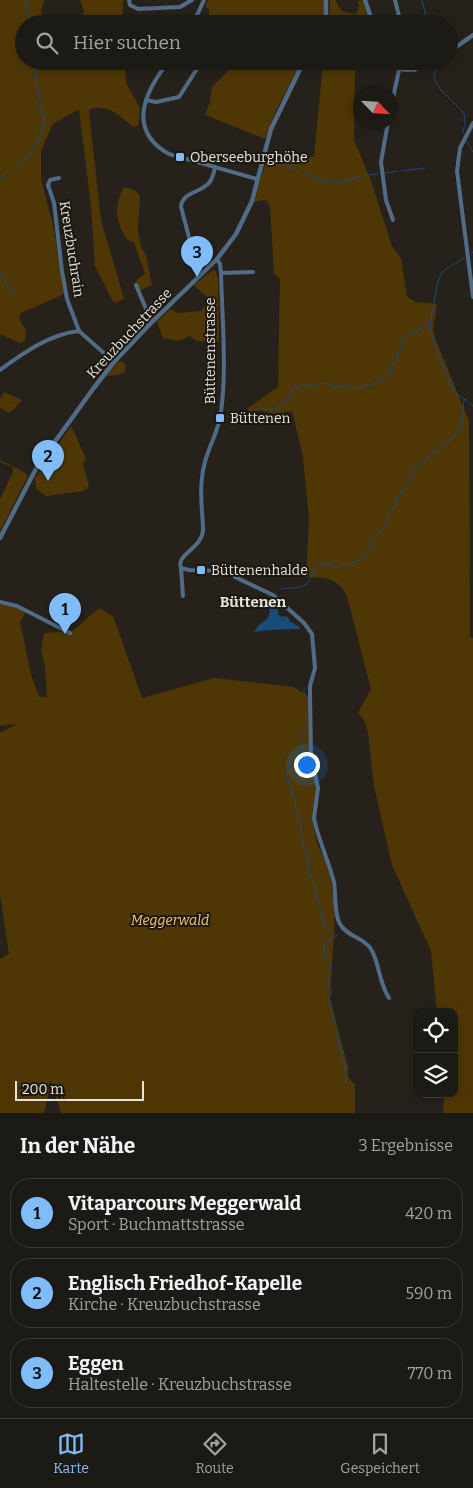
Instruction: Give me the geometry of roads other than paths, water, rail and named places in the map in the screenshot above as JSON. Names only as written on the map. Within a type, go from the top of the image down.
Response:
[{"type":"street","points":[[129,0],[130,5],[138,9],[182,6],[192,0]]},
{"type":"street","points":[[198,15],[204,0]]},
{"type":"street","points":[[326,0],[326,15]]},
{"type":"street","points":[[365,0],[370,15]]},
{"type":"street","points":[[395,0],[399,15]]},
{"type":"street","points":[[458,46],[473,35]]},
{"type":"street","points":[[163,70],[151,88],[143,112],[143,124],[148,136],[156,146],[169,154],[257,179]]},
{"type":"street","points":[[146,100],[156,102],[179,98],[196,70]]},
{"type":"street","name":"Kreuzbuchstrasse","points":[[0,538],[38,465],[93,389],[114,362],[153,321],[217,259],[240,228],[252,201],[271,129],[300,70]]},
{"type":"street","points":[[396,85],[399,70],[415,70]]},
{"type":"street","points":[[473,123],[460,148],[457,171],[473,297]]},
{"type":"street","points":[[387,130],[381,162],[386,200],[393,220]]},
{"type":"street","points":[[190,241],[181,203],[185,197],[209,183],[215,167]]},
{"type":"street","name":"Kreuzbuchrain","points":[[59,178],[50,180],[48,184],[54,203],[67,299],[79,331]]},
{"type":"street","name":"Büttenenstrasse","points":[[181,568],[182,558],[196,546],[204,532],[202,476],[206,456],[219,425],[223,398],[221,273],[220,264],[217,259]]},
{"type":"street","points":[[221,273],[253,272]]},
{"type":"street","points":[[136,285],[153,321]]},
{"type":"street","points":[[0,370],[37,345],[70,332],[79,331],[114,362]]},
{"type":"street","points":[[183,596],[181,568],[253,572],[273,570]]},
{"type":"street","points":[[233,571],[235,577],[273,595],[312,631],[315,668],[310,686],[311,755],[318,788],[314,818],[334,884],[337,920],[341,927],[349,934],[370,947],[374,955],[383,990],[388,998]]},
{"type":"street","points":[[0,602],[17,606],[70,633]]},
{"type":"water","points":[[270,597],[271,605],[277,608],[279,615],[289,618],[290,622],[301,629],[254,632],[268,618],[270,610],[266,603]]},
{"type":"waterway","points":[[25,0],[28,15]]},
{"type":"waterway","points":[[422,0],[426,15]]},
{"type":"waterway","points":[[16,166],[24,162],[40,136],[44,121],[35,70]]},
{"type":"waterway","points":[[436,70],[434,79],[440,89],[464,113],[463,133]]},
{"type":"waterway","points":[[466,141],[473,152]]},
{"type":"waterway","points":[[281,162],[299,172]]},
{"type":"waterway","points":[[402,171],[425,168]]},
{"type":"waterway","points":[[0,177],[3,177],[8,171]]},
{"type":"waterway","points":[[385,173],[397,171]]},
{"type":"waterway","points":[[305,174],[328,182],[344,183],[354,177],[378,174]]},
{"type":"waterway","points":[[464,258],[442,272],[437,285],[430,324],[434,344],[453,391],[467,401]]},
{"type":"waterway","points":[[0,273],[14,297]]},
{"type":"waterway","points":[[259,408],[273,410],[286,402],[291,391],[302,386],[326,383],[333,386],[361,388],[375,383],[390,374],[391,366],[397,361],[404,337],[430,324]]},
{"type":"waterway","points":[[281,589],[303,586],[309,581],[314,569],[326,563],[331,564],[333,568],[337,568],[360,560],[363,554],[371,548],[371,540],[384,528],[388,512],[395,507],[399,494],[409,484],[413,469],[454,438],[462,427],[464,399]]},
{"type":"waterway","points":[[469,403],[473,406]]},
{"type":"waterway","points":[[304,689],[304,696]]},
{"type":"waterway","points":[[306,711],[305,730],[302,733],[301,748],[290,761],[286,774],[295,800],[298,813],[297,821],[301,826],[302,838],[309,860],[308,872],[313,880],[324,926],[337,936],[330,939],[324,945],[324,950],[331,965],[327,985],[332,991],[329,997],[346,1073],[346,1085]]},
{"type":"waterway","points":[[297,754],[308,767],[314,780]]},
{"type":"place","name":"Oberseeburghöhe","points":[[180,157]]},
{"type":"place","name":"Eggen","points":[[197,277]]},
{"type":"place","name":"Büttenen","points":[[220,418]]},
{"type":"place","name":"Englisch Friedhof-Kapelle","points":[[48,481]]},
{"type":"place","name":"Büttenenhalde","points":[[201,570]]},
{"type":"place","name":"Vitaparcours Meggerwald","points":[[65,634]]},
{"type":"district","name":"Büttenen","points":[[253,602]]},
{"type":"park label","name":"Meggerwald","points":[[170,920]]}]
